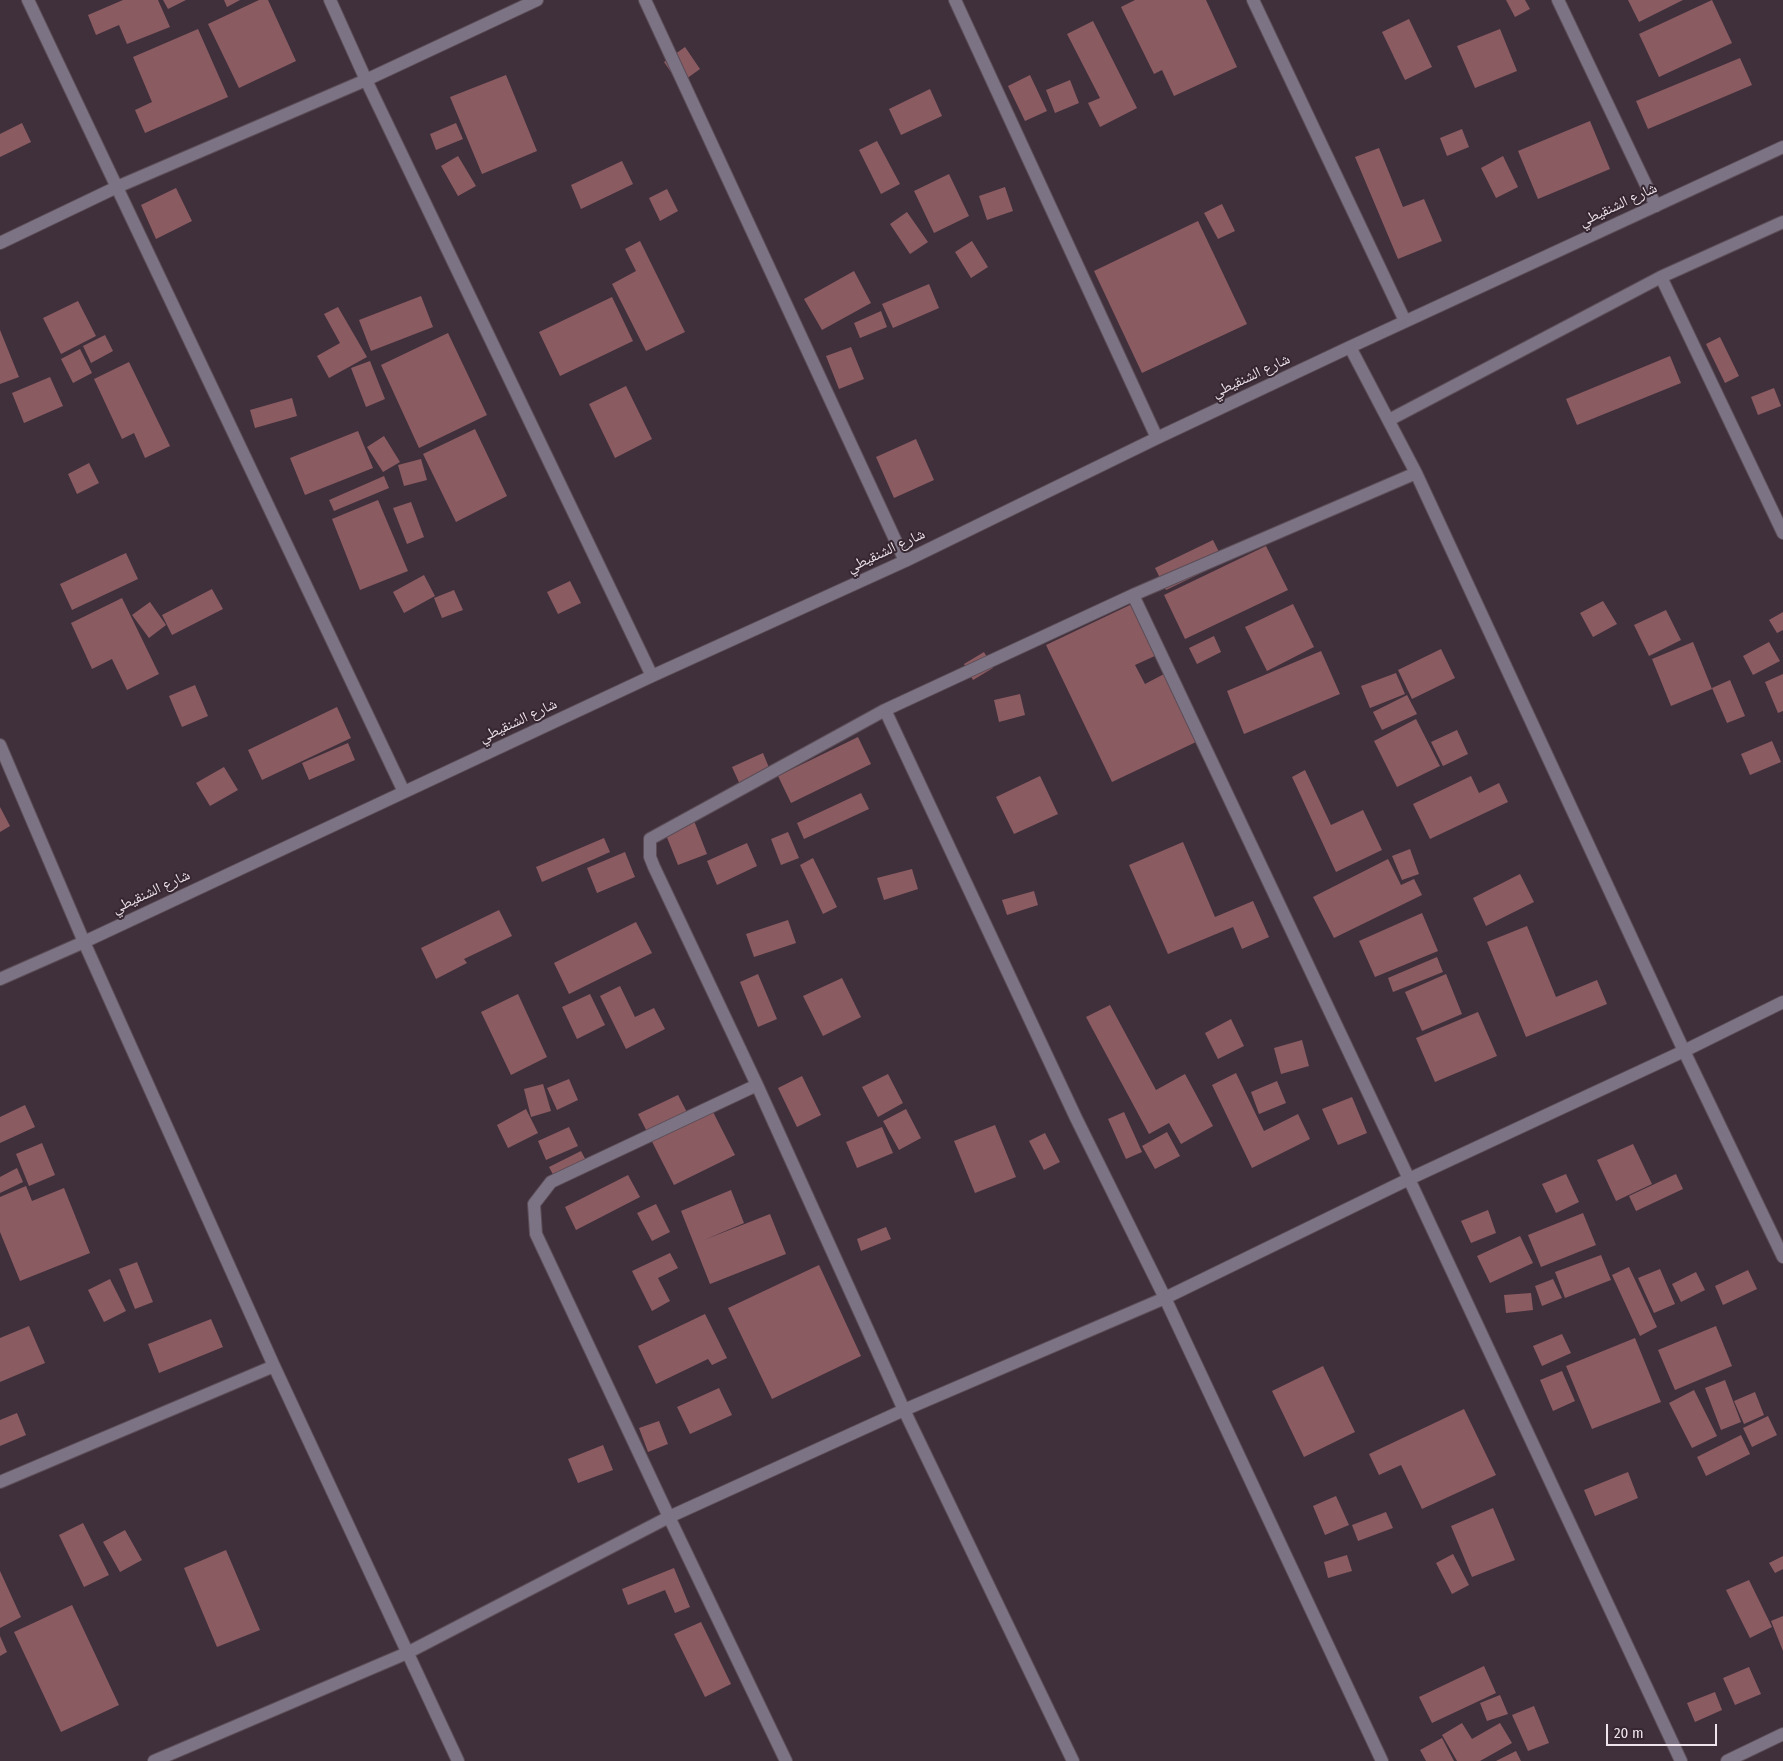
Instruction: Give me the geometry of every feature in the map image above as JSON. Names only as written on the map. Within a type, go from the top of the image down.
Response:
[{"type":"street","points":[[28,0],[404,792]]},
{"type":"street","points":[[330,0],[366,80],[652,676]]},
{"type":"street","points":[[0,242],[117,187],[366,80],[537,0]]},
{"type":"street","points":[[645,0],[905,561]]},
{"type":"street","points":[[955,0],[1157,438]]},
{"type":"street","points":[[1253,0],[1405,321]]},
{"type":"street","points":[[1558,0],[1656,206]]},
{"type":"street","name":"شارع الشنقيطي","points":[[0,979],[84,942],[652,676],[905,561],[1157,438],[1405,321],[1783,147]]},
{"type":"street","points":[[1390,420],[1661,277],[1783,222]]},
{"type":"street","points":[[1661,277],[1783,533]]},
{"type":"street","points":[[1350,347],[1390,420],[1416,473],[1684,1051],[1783,1257]]},
{"type":"street","points":[[1072,1761],[904,1410],[757,1085],[654,867],[650,857],[650,839],[885,710],[1133,595],[1416,473]]},
{"type":"street","points":[[1133,595],[1681,1761]]},
{"type":"street","points":[[885,710],[1076,1118],[1165,1298],[1382,1761]]},
{"type":"street","points":[[0,745],[84,942],[274,1366],[458,1761]]},
{"type":"street","points":[[157,1760],[407,1653],[669,1517],[904,1410],[1165,1298],[1409,1179],[1684,1051],[1783,1002]]},
{"type":"street","points":[[757,1085],[551,1182],[534,1204],[536,1234],[786,1761]]},
{"type":"street","points":[[0,1482],[274,1366]]},
{"type":"street","points":[[1727,1761],[1783,1734]]},
{"type":"building","points":[[123,0],[158,0],[170,27],[127,44],[119,25],[96,35],[88,15]]},
{"type":"building","points":[[163,0],[186,0],[168,9]]},
{"type":"building","points":[[224,0],[240,0],[227,7]]},
{"type":"building","points":[[259,0],[268,0],[296,61],[239,88],[208,24]]},
{"type":"building","points":[[1135,0],[1206,0],[1237,67],[1174,96],[1162,70],[1154,74],[1121,7]]},
{"type":"building","points":[[1506,0],[1525,0],[1530,9],[1515,17]]},
{"type":"building","points":[[1628,0],[1683,0],[1639,22]]},
{"type":"building","points":[[1712,0],[1732,43],[1659,77],[1639,34]]},
{"type":"building","points":[[1409,19],[1432,67],[1405,80],[1382,32]]},
{"type":"building","points":[[1093,21],[1137,108],[1100,127],[1088,103],[1100,98],[1067,34]]},
{"type":"building","points":[[198,29],[228,97],[145,133],[135,110],[152,102],[133,57]]},
{"type":"building","points":[[1500,29],[1517,71],[1475,88],[1457,46]]},
{"type":"building","points":[[685,47],[700,69],[679,84],[664,62]]},
{"type":"building","points":[[1740,58],[1752,85],[1648,129],[1636,101]]},
{"type":"building","points":[[506,75],[537,151],[482,174],[450,97]]},
{"type":"building","points":[[1030,75],[1047,111],[1025,121],[1008,86]]},
{"type":"building","points":[[1070,80],[1079,103],[1055,113],[1046,90]]},
{"type":"building","points":[[930,89],[942,116],[901,135],[889,109]]},
{"type":"building","points":[[1590,121],[1610,169],[1538,199],[1518,151]]},
{"type":"building","points":[[22,123],[31,142],[0,157],[0,134]]},
{"type":"building","points":[[456,123],[463,139],[436,150],[430,134]]},
{"type":"building","points":[[1462,129],[1469,147],[1447,156],[1440,138]]},
{"type":"building","points":[[877,141],[900,184],[881,194],[859,150]]},
{"type":"building","points":[[1379,148],[1403,207],[1424,199],[1442,241],[1398,259],[1355,157]]},
{"type":"building","points":[[458,156],[476,186],[458,196],[441,166]]},
{"type":"building","points":[[1503,156],[1518,187],[1496,198],[1481,168]]},
{"type":"building","points":[[622,161],[633,184],[581,209],[571,185]]},
{"type":"building","points":[[949,174],[969,216],[934,233],[914,191]]},
{"type":"building","points":[[1005,187],[1013,211],[987,220],[979,196]]},
{"type":"building","points":[[176,188],[192,221],[156,239],[141,205]]},
{"type":"building","points":[[667,189],[678,211],[660,221],[649,198]]},
{"type":"building","points":[[1222,204],[1235,231],[1218,239],[1204,213]]},
{"type":"building","points":[[907,212],[928,242],[910,254],[890,224]]},
{"type":"building","points":[[1198,221],[1247,324],[1142,373],[1094,271]]},
{"type":"building","points":[[640,241],[685,332],[646,351],[612,284],[636,271],[625,249]]},
{"type":"building","points":[[972,241],[988,267],[971,278],[955,252]]},
{"type":"building","points":[[854,271],[871,303],[822,330],[804,299]]},
{"type":"building","points":[[929,284],[939,308],[893,328],[882,304]]},
{"type":"building","points":[[421,296],[433,327],[371,351],[359,320]]},
{"type":"building","points":[[612,297],[633,341],[560,376],[539,332]]},
{"type":"building","points":[[78,301],[96,336],[61,354],[43,318]]},
{"type":"building","points":[[338,307],[367,357],[329,378],[317,356],[340,343],[324,314]]},
{"type":"building","points":[[881,311],[887,327],[860,338],[854,323]]},
{"type":"building","points":[[0,330],[19,377],[0,384]]},
{"type":"building","points":[[448,333],[487,415],[419,448],[381,365]]},
{"type":"building","points":[[105,335],[113,351],[91,363],[83,346]]},
{"type":"building","points":[[1720,337],[1739,376],[1725,383],[1706,344]]},
{"type":"building","points":[[851,347],[864,379],[839,389],[826,356]]},
{"type":"building","points":[[80,349],[92,373],[73,383],[61,359]]},
{"type":"building","points":[[1670,356],[1681,383],[1577,425],[1566,399]]},
{"type":"building","points":[[370,361],[385,399],[366,407],[351,368]]},
{"type":"building","points":[[129,362],[170,446],[145,458],[134,433],[122,439],[94,379]]},
{"type":"building","points":[[50,377],[63,406],[24,423],[12,393]]},
{"type":"building","points":[[626,386],[652,439],[615,458],[589,404]]},
{"type":"building","points":[[1774,388],[1781,406],[1758,415],[1751,397]]},
{"type":"building","points":[[292,398],[297,416],[255,428],[250,410]]},
{"type":"building","points":[[475,429],[507,496],[456,522],[423,454]]},
{"type":"building","points":[[358,431],[373,468],[305,495],[290,458]]},
{"type":"building","points":[[384,436],[400,462],[383,472],[367,447]]},
{"type":"building","points":[[916,439],[934,480],[894,498],[876,457]]},
{"type":"building","points":[[421,459],[427,480],[404,486],[398,465]]},
{"type":"building","points":[[89,463],[99,483],[77,494],[68,474]]},
{"type":"building","points":[[384,476],[389,488],[334,511],[329,500]]},
{"type":"building","points":[[378,500],[408,571],[360,590],[332,519]]},
{"type":"building","points":[[411,502],[424,537],[407,544],[393,508]]},
{"type":"building","points":[[1213,540],[1224,562],[1166,590],[1155,568]]},
{"type":"building","points":[[1266,546],[1288,590],[1185,639],[1164,595]]},
{"type":"building","points":[[126,553],[138,579],[72,610],[60,584]]},
{"type":"building","points":[[424,575],[435,596],[404,613],[393,592]]},
{"type":"building","points":[[570,581],[581,603],[558,614],[547,592]]},
{"type":"building","points":[[212,589],[223,609],[172,635],[162,615]]},
{"type":"building","points":[[454,590],[463,610],[442,618],[434,598]]},
{"type":"building","points":[[122,598],[159,674],[127,690],[112,659],[92,669],[71,623]]},
{"type":"building","points":[[1603,601],[1617,624],[1593,637],[1580,613]]},
{"type":"building","points":[[150,602],[166,625],[149,638],[132,615]]},
{"type":"building","points":[[1132,604],[1157,655],[1135,665],[1145,684],[1164,674],[1196,742],[1112,782],[1046,645]]},
{"type":"building","points":[[1293,604],[1314,647],[1267,671],[1245,627]]},
{"type":"building","points":[[1666,610],[1681,640],[1649,656],[1634,625]]},
{"type":"building","points":[[1783,612],[1783,630],[1777,633],[1769,620]]},
{"type":"building","points":[[1214,636],[1221,652],[1197,664],[1189,648]]},
{"type":"building","points":[[1693,642],[1712,689],[1671,706],[1652,659]]},
{"type":"building","points":[[1769,642],[1780,661],[1753,675],[1743,656]]},
{"type":"building","points":[[1441,649],[1455,678],[1412,699],[1398,670]]},
{"type":"building","points":[[1321,651],[1340,694],[1244,734],[1227,691]]},
{"type":"building","points":[[984,652],[993,668],[973,680],[964,664]]},
{"type":"building","points":[[1396,673],[1405,694],[1370,708],[1361,686]]},
{"type":"building","points":[[1783,674],[1783,711],[1778,713],[1765,682]]},
{"type":"building","points":[[1730,680],[1745,716],[1727,723],[1712,688]]},
{"type":"building","points":[[195,685],[208,716],[182,727],[169,696]]},
{"type":"building","points":[[1020,694],[1025,715],[999,722],[994,700]]},
{"type":"building","points":[[1407,695],[1417,714],[1382,730],[1373,712]]},
{"type":"building","points":[[337,707],[351,738],[262,780],[248,750]]},
{"type":"building","points":[[1416,719],[1440,766],[1397,787],[1374,741]]},
{"type":"building","points":[[1457,730],[1468,754],[1443,766],[1431,742]]},
{"type":"building","points":[[858,737],[871,764],[791,803],[778,776]]},
{"type":"building","points":[[1772,741],[1781,762],[1750,775],[1741,754]]},
{"type":"building","points":[[348,743],[355,760],[309,780],[302,763]]},
{"type":"building","points":[[763,753],[772,775],[742,789],[732,767]]},
{"type":"building","points":[[224,767],[238,790],[210,806],[196,783]]},
{"type":"building","points":[[1305,770],[1331,825],[1363,810],[1382,850],[1336,872],[1292,777]]},
{"type":"building","points":[[1040,776],[1058,814],[1014,834],[996,797]]},
{"type":"building","points":[[1471,776],[1479,793],[1499,783],[1508,802],[1430,839],[1413,804]]},
{"type":"building","points":[[861,793],[869,809],[804,839],[797,823]]},
{"type":"building","points":[[0,807],[10,826],[0,832]]},
{"type":"building","points":[[691,813],[707,854],[678,865],[662,825]]},
{"type":"building","points":[[788,832],[799,858],[781,865],[771,839]]},
{"type":"building","points":[[604,838],[610,852],[542,882],[536,867]]},
{"type":"building","points":[[1183,842],[1215,917],[1253,901],[1269,937],[1242,949],[1233,927],[1168,954],[1129,865]]},
{"type":"building","points":[[747,843],[757,866],[717,885],[707,861]]},
{"type":"building","points":[[1410,849],[1419,874],[1402,880],[1392,856]]},
{"type":"building","points":[[625,852],[635,877],[597,893],[587,868]]},
{"type":"building","points":[[813,858],[837,907],[823,914],[800,865]]},
{"type":"building","points":[[1388,859],[1401,885],[1414,879],[1422,895],[1334,938],[1313,897]]},
{"type":"building","points":[[912,869],[918,889],[884,900],[877,878]]},
{"type":"building","points":[[1520,874],[1534,902],[1486,926],[1473,898]]},
{"type":"building","points":[[1034,891],[1038,905],[1007,915],[1002,900]]},
{"type":"building","points":[[499,910],[512,936],[464,959],[467,963],[436,979],[421,948]]},
{"type":"building","points":[[1422,913],[1438,951],[1375,977],[1359,941]]},
{"type":"building","points":[[788,920],[796,943],[754,957],[746,934]]},
{"type":"building","points":[[636,922],[652,953],[569,994],[554,963]]},
{"type":"building","points":[[1527,926],[1556,997],[1597,980],[1607,1004],[1526,1037],[1487,942]]},
{"type":"building","points":[[1437,957],[1443,972],[1393,992],[1388,978]]},
{"type":"building","points":[[758,974],[777,1019],[758,1027],[740,982]]},
{"type":"building","points":[[1446,974],[1462,1014],[1422,1031],[1405,992]]},
{"type":"building","points":[[842,978],[861,1017],[823,1036],[803,996]]},
{"type":"building","points":[[620,986],[635,1017],[654,1008],[665,1029],[626,1049],[600,996]]},
{"type":"building","points":[[518,994],[547,1057],[511,1075],[481,1012]]},
{"type":"building","points":[[590,994],[605,1025],[577,1039],[562,1007]]},
{"type":"building","points":[[1110,1005],[1156,1090],[1185,1074],[1213,1126],[1181,1144],[1169,1123],[1149,1134],[1086,1017]]},
{"type":"building","points":[[1478,1012],[1497,1056],[1435,1082],[1416,1038]]},
{"type":"building","points":[[1231,1019],[1244,1046],[1218,1059],[1205,1033]]},
{"type":"building","points":[[1302,1040],[1309,1066],[1281,1074],[1274,1048]]},
{"type":"building","points":[[1236,1073],[1264,1131],[1298,1114],[1310,1139],[1252,1168],[1212,1085]]},
{"type":"building","points":[[888,1074],[903,1103],[878,1117],[862,1087]]},
{"type":"building","points":[[802,1076],[821,1115],[797,1127],[778,1088]]},
{"type":"building","points":[[569,1079],[578,1100],[557,1110],[547,1088]]},
{"type":"building","points":[[1277,1081],[1286,1103],[1259,1114],[1251,1092]]},
{"type":"building","points":[[543,1084],[551,1111],[531,1117],[524,1089]]},
{"type":"building","points":[[678,1095],[692,1122],[713,1112],[735,1155],[674,1185],[638,1114]]},
{"type":"building","points":[[1352,1097],[1367,1133],[1338,1145],[1322,1109]]},
{"type":"building","points":[[25,1105],[35,1127],[0,1143],[0,1117]]},
{"type":"building","points":[[526,1109],[538,1133],[508,1148],[497,1125]]},
{"type":"building","points":[[906,1109],[921,1138],[899,1150],[883,1121]]},
{"type":"building","points":[[1124,1112],[1142,1152],[1126,1159],[1108,1119]]},
{"type":"building","points":[[995,1125],[1016,1177],[975,1193],[954,1141]]},
{"type":"building","points":[[569,1127],[578,1146],[546,1160],[538,1141]]},
{"type":"building","points":[[882,1127],[893,1153],[857,1168],[846,1142]]},
{"type":"building","points":[[1167,1132],[1180,1156],[1155,1169],[1142,1146]]},
{"type":"building","points":[[1045,1133],[1060,1162],[1044,1170],[1029,1141]]},
{"type":"building","points":[[42,1143],[55,1175],[29,1186],[16,1154]]},
{"type":"building","points":[[1633,1144],[1652,1184],[1616,1201],[1597,1160]]},
{"type":"building","points":[[581,1151],[590,1168],[558,1184],[549,1167]]},
{"type":"building","points":[[17,1168],[23,1182],[0,1193],[0,1177]]},
{"type":"building","points":[[1566,1174],[1579,1202],[1556,1213],[1542,1184]]},
{"type":"building","points":[[1676,1174],[1683,1189],[1636,1211],[1629,1196]]},
{"type":"building","points":[[628,1175],[640,1197],[576,1230],[565,1207]]},
{"type":"building","points":[[26,1186],[32,1201],[64,1188],[90,1253],[20,1281],[0,1232],[0,1197]]},
{"type":"building","points":[[731,1190],[744,1223],[704,1240],[770,1214],[786,1254],[710,1284],[681,1211]]},
{"type":"building","points":[[656,1204],[670,1232],[652,1241],[637,1213]]},
{"type":"building","points":[[1488,1210],[1496,1233],[1471,1243],[1461,1221]]},
{"type":"building","points":[[1583,1213],[1596,1245],[1541,1267],[1528,1235]]},
{"type":"building","points":[[886,1227],[891,1239],[861,1251],[857,1239]]},
{"type":"building","points":[[1520,1236],[1533,1263],[1490,1283],[1477,1256]]},
{"type":"building","points":[[670,1253],[678,1268],[658,1278],[670,1301],[652,1311],[632,1271]]},
{"type":"building","points":[[1601,1255],[1611,1280],[1565,1298],[1555,1272]]},
{"type":"building","points":[[137,1262],[153,1302],[135,1309],[119,1269]]},
{"type":"building","points":[[819,1265],[861,1356],[772,1399],[728,1308]]},
{"type":"building","points":[[1629,1267],[1657,1327],[1640,1336],[1612,1275]]},
{"type":"building","points":[[1660,1269],[1675,1304],[1654,1313],[1638,1278]]},
{"type":"building","points":[[1748,1270],[1757,1289],[1723,1305],[1715,1286]]},
{"type":"building","points":[[1696,1272],[1705,1290],[1681,1302],[1672,1284]]},
{"type":"building","points":[[110,1279],[126,1311],[104,1322],[88,1290]]},
{"type":"building","points":[[1553,1279],[1562,1298],[1542,1306],[1535,1286]]},
{"type":"building","points":[[1531,1293],[1533,1310],[1506,1313],[1504,1295]]},
{"type":"building","points":[[705,1314],[727,1358],[712,1365],[708,1359],[656,1384],[638,1346]]},
{"type":"building","points":[[211,1319],[223,1347],[159,1373],[148,1344]]},
{"type":"building","points":[[29,1326],[45,1363],[0,1382],[0,1338]]},
{"type":"building","points":[[1716,1326],[1732,1366],[1675,1390],[1658,1350]]},
{"type":"building","points":[[1562,1334],[1571,1353],[1542,1366],[1533,1346]]},
{"type":"building","points":[[1635,1338],[1661,1402],[1592,1429],[1566,1366]]},
{"type":"building","points":[[1323,1366],[1355,1432],[1304,1457],[1272,1391]]},
{"type":"building","points":[[1562,1371],[1575,1401],[1553,1411],[1540,1380]]},
{"type":"building","points":[[1725,1380],[1741,1422],[1721,1430],[1705,1388]]},
{"type":"building","points":[[719,1388],[732,1415],[690,1434],[677,1407]]},
{"type":"building","points":[[1694,1390],[1717,1436],[1692,1448],[1669,1403]]},
{"type":"building","points":[[1755,1392],[1764,1415],[1744,1424],[1734,1401]]},
{"type":"building","points":[[1464,1409],[1496,1475],[1422,1509],[1401,1465],[1379,1475],[1369,1454]]},
{"type":"building","points":[[17,1413],[26,1435],[0,1446],[0,1420]]},
{"type":"building","points":[[1768,1416],[1777,1435],[1752,1447],[1743,1428]]},
{"type":"building","points":[[659,1421],[668,1444],[648,1452],[639,1428]]},
{"type":"building","points":[[1741,1435],[1750,1454],[1706,1476],[1697,1457]]},
{"type":"building","points":[[603,1445],[613,1470],[578,1483],[568,1459]]},
{"type":"building","points":[[1628,1472],[1638,1498],[1595,1516],[1584,1490]]},
{"type":"building","points":[[1336,1496],[1349,1525],[1325,1535],[1313,1506]]},
{"type":"building","points":[[1493,1508],[1515,1560],[1472,1577],[1451,1526]]},
{"type":"building","points":[[1386,1512],[1393,1528],[1358,1541],[1352,1525]]},
{"type":"building","points":[[83,1523],[109,1575],[84,1587],[59,1535]]},
{"type":"building","points":[[125,1530],[142,1560],[120,1572],[103,1542]]},
{"type":"building","points":[[226,1550],[260,1630],[217,1647],[184,1568]]},
{"type":"building","points":[[1453,1554],[1469,1585],[1452,1594],[1436,1563]]},
{"type":"building","points":[[1347,1555],[1352,1571],[1328,1578],[1324,1562]]},
{"type":"building","points":[[1783,1556],[1783,1569],[1775,1573],[1769,1563]]},
{"type":"building","points":[[674,1568],[690,1607],[675,1613],[665,1590],[628,1605],[622,1589]]},
{"type":"building","points":[[0,1571],[21,1617],[0,1628]]},
{"type":"building","points":[[1749,1580],[1772,1627],[1750,1638],[1726,1590]]},
{"type":"building","points":[[72,1605],[119,1705],[61,1732],[14,1632]]},
{"type":"building","points":[[1783,1616],[1783,1651],[1771,1621]]},
{"type":"building","points":[[701,1622],[731,1684],[705,1697],[674,1634]]},
{"type":"building","points":[[0,1636],[7,1652],[0,1656]]},
{"type":"building","points":[[1484,1666],[1496,1693],[1432,1723],[1419,1697]]},
{"type":"building","points":[[1749,1667],[1761,1694],[1735,1705],[1723,1678]]},
{"type":"building","points":[[1715,1692],[1722,1710],[1695,1722],[1687,1703]]},
{"type":"building","points":[[1500,1695],[1508,1714],[1487,1721],[1480,1703]]},
{"type":"building","points":[[1534,1706],[1549,1743],[1528,1751],[1512,1715]]},
{"type":"building","points":[[1462,1723],[1472,1739],[1500,1723],[1512,1743],[1480,1761],[1457,1761],[1442,1735]]},
{"type":"building","points":[[1442,1738],[1454,1761],[1426,1761],[1420,1750]]},
{"type":"building","points":[[1516,1751],[1521,1761],[1496,1761]]}]
